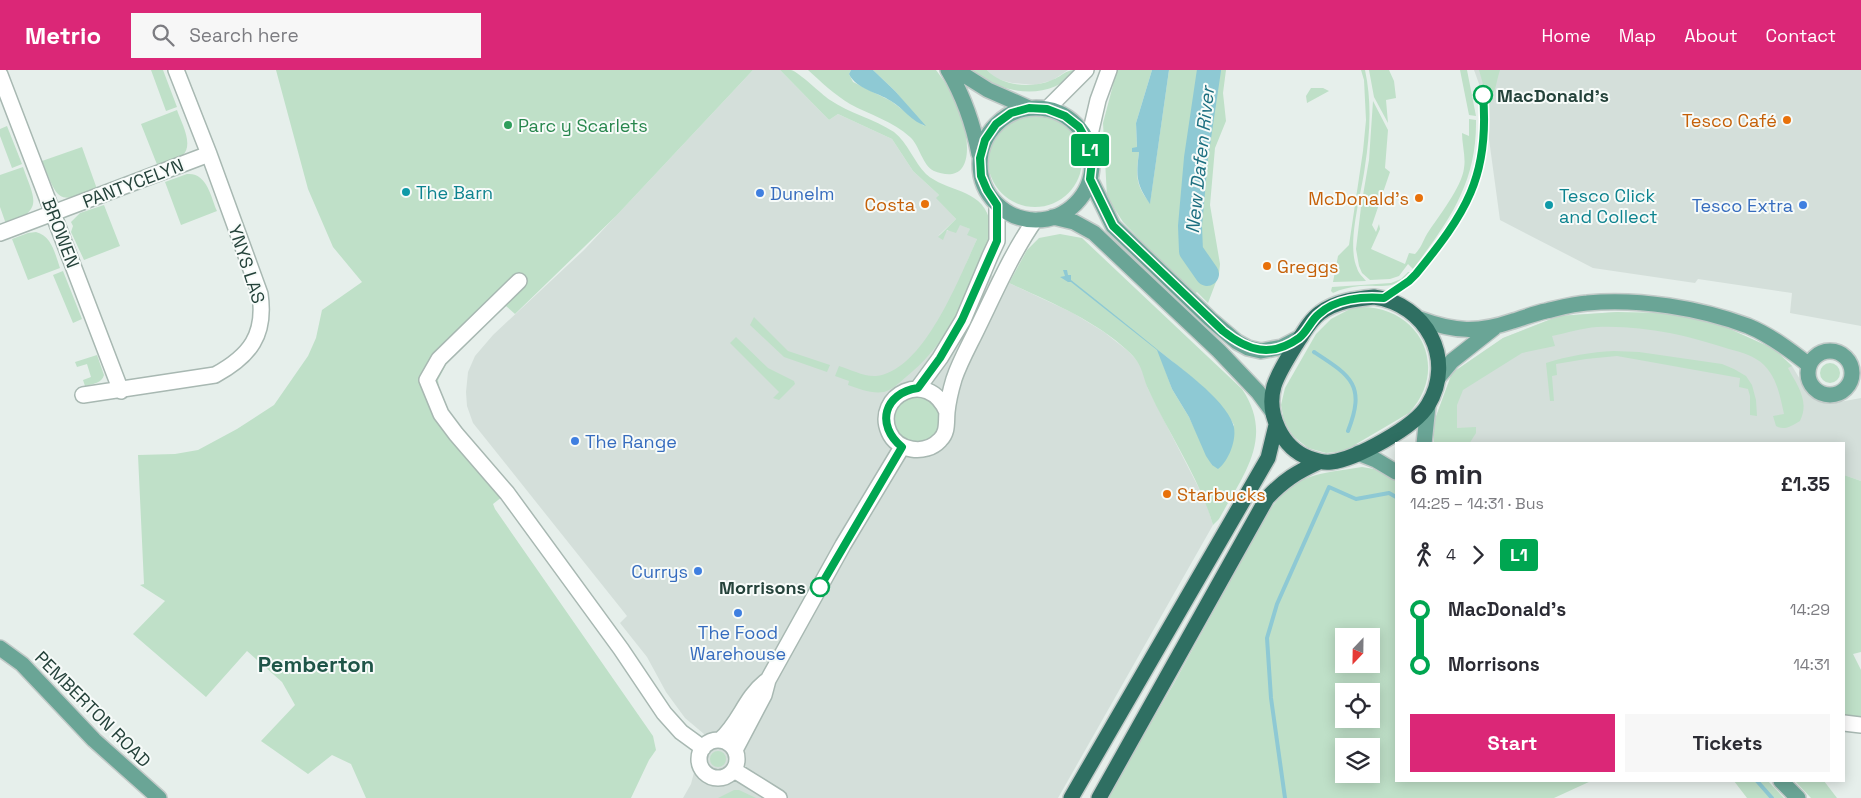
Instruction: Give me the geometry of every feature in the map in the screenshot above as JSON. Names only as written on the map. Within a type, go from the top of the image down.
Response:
[{"type":"highway","points":[[1071,798],[1268,458],[1274,418],[1272,395],[1274,384],[1301,337],[1318,314],[1338,303],[1361,298],[1374,297],[1390,300],[1411,311],[1420,319],[1437,348],[1438,378],[1428,406],[1402,430],[1358,453],[1330,462],[1319,462],[1305,457],[1285,440],[1274,418]]},
{"type":"highway","points":[[1099,798],[1267,498],[1282,482],[1298,471],[1319,462]]},
{"type":"main road","points":[[948,70],[964,98],[974,126],[980,158],[981,176],[987,190],[997,205],[1017,216],[1035,220],[1053,217],[1072,206],[1082,196],[1090,179],[1092,161],[1088,143],[1079,127],[1065,116],[1047,109],[1029,108],[1011,113],[996,124],[985,140],[980,158]]},
{"type":"main road","points":[[956,70],[988,90],[1029,108]]},
{"type":"main road","points":[[1090,179],[1113,226],[1204,314],[1237,342],[1248,348],[1262,350],[1282,347],[1301,337]]},
{"type":"main road","points":[[1053,217],[1074,222],[1094,232],[1219,351],[1258,392],[1274,418]]},
{"type":"main road","points":[[1420,319],[1443,328],[1464,330],[1496,327],[1542,311],[1587,303],[1626,302],[1664,306],[1699,312],[1749,326],[1782,344],[1808,365]]},
{"type":"main road","points":[[1438,378],[1452,361],[1496,327]]},
{"type":"main road","points":[[1824,351],[1838,352],[1849,362],[1855,384],[1839,393],[1826,395],[1820,393],[1810,384],[1807,372],[1808,365],[1817,354],[1824,351]]},
{"type":"main road","points":[[1424,442],[1428,406]]},
{"type":"main road","points":[[1358,453],[1376,460],[1395,471]]},
{"type":"main road","name":"PEMBERTON ROAD","points":[[0,648],[22,664],[94,740],[158,798]]},
{"type":"main road","points":[[1782,782],[1798,798]]},
{"type":"street","name":"YNYS LAS","points":[[83,395],[215,375],[230,367],[244,356],[260,327],[262,311],[260,294],[176,70]]},
{"type":"street","points":[[1047,109],[1086,70]]},
{"type":"street","points":[[1088,143],[1098,100],[1109,70]]},
{"type":"street","name":"BROWEN","points":[[0,76],[121,390]]},
{"type":"street","name":"PANTYCELYN","points":[[0,233],[209,154]]},
{"type":"street","points":[[918,388],[940,358],[962,320],[994,248],[997,241],[997,205]]},
{"type":"street","points":[[947,412],[937,396],[918,388],[908,390],[899,394],[887,411],[886,422],[888,432],[902,447],[912,450],[922,450],[940,440],[946,427],[954,378],[1009,262],[1035,220]]},
{"type":"street","points":[[519,281],[439,360],[427,380],[433,396],[441,414],[506,493],[621,649],[664,713],[681,732],[703,748]]},
{"type":"street","points":[[735,750],[764,695],[768,680],[843,545],[902,447]]},
{"type":"street","points":[[720,740],[735,722],[755,690],[768,680]]},
{"type":"street","points":[[1845,723],[1861,725]]},
{"type":"street","points":[[720,740],[726,742],[735,750],[738,762],[734,770],[721,778],[709,776],[704,772],[699,760],[703,748],[713,741],[720,740]]},
{"type":"street","points":[[734,770],[779,798]]},
{"type":"shaded area","points":[[753,70],[780,70],[829,120],[838,114],[892,139],[913,171],[939,195],[937,198],[956,219],[938,236],[959,224],[970,229],[977,239],[966,264],[1073,313],[1104,332],[1128,351],[1141,365],[1148,389],[1206,502],[1213,525],[1058,798],[683,798],[691,784],[704,734],[685,718],[666,692],[647,657],[620,623],[627,616],[473,423],[467,406],[466,392],[468,372],[475,356],[493,335],[584,250]]},
{"type":"shaded area","points":[[987,70],[1068,70],[1053,80],[1035,85],[1012,83],[994,78]]},
{"type":"shaded area","points":[[1474,70],[1861,70],[1861,326],[1790,313],[1792,293],[1698,279],[1695,283],[1593,268],[1500,220],[1483,95]]},
{"type":"shaded area","points":[[1617,312],[1723,326],[1774,349],[1792,366],[1809,394],[1821,400],[1834,403],[1861,398],[1861,481],[1845,475],[1845,442],[1434,442],[1434,422],[1452,373],[1503,338],[1559,316]]},
{"type":"green space","points":[[151,70],[163,70],[177,107],[166,111]]},
{"type":"green space","points":[[276,70],[753,70],[616,216],[515,314],[506,306],[449,359],[438,380],[441,403],[507,493],[493,504],[495,509],[653,736],[656,750],[649,760],[631,798],[366,798],[351,764],[332,755],[308,774],[261,741],[295,705],[282,682],[247,651],[206,697],[133,634],[165,601],[140,585],[144,584],[138,455],[175,454],[198,450],[237,429],[274,405],[308,356],[316,338],[322,310],[362,282],[333,247],[308,189]]},
{"type":"green space","points":[[780,70],[795,72],[837,105],[894,132],[899,136],[926,174],[934,180],[978,201],[985,208],[989,218],[989,240],[955,318],[929,355],[918,367],[896,386],[884,392],[870,392],[848,385],[849,381],[835,376],[839,366],[862,374],[876,376],[893,370],[910,358],[938,320],[977,239],[967,235],[970,229],[960,225],[956,233],[947,230],[943,240],[938,237],[956,219],[936,198],[939,195],[913,171],[892,139],[838,114],[829,120]]},
{"type":"green space","points":[[808,70],[851,70],[849,74],[853,82],[891,101],[924,126],[895,91],[873,70],[936,70],[950,90],[961,113],[967,148],[964,165],[959,171],[952,174],[934,171],[927,164],[910,137],[903,131],[844,100]]},
{"type":"green space","points":[[971,70],[987,70],[1000,80],[1026,85],[1044,83],[1066,72],[1077,70],[1066,80],[1053,87],[1039,91],[1025,91],[996,85]]},
{"type":"green space","points":[[1117,70],[1152,70],[1136,123],[1137,148],[1133,148],[1139,152],[1137,173],[1139,185],[1150,203],[1169,70],[1226,70],[1223,93],[1226,121],[1215,148],[1210,205],[1220,264],[1219,274],[1208,303],[1197,292],[1193,295],[1123,222],[1107,197],[1103,123]]},
{"type":"green space","points":[[1361,70],[1365,70],[1367,82],[1369,130],[1353,246],[1354,258],[1359,273],[1366,281],[1333,282],[1338,256],[1349,245],[1363,151],[1366,120],[1364,80]]},
{"type":"green space","points":[[1369,70],[1389,70],[1394,81],[1396,98],[1386,100],[1388,123],[1374,97]]},
{"type":"green space","points":[[1460,70],[1467,70],[1476,116],[1469,115]]},
{"type":"green space","points":[[1479,70],[1500,70],[1491,99],[1488,102]]},
{"type":"green space","points":[[1311,88],[1323,88],[1329,91],[1307,103],[1306,96]]},
{"type":"green space","points":[[1373,101],[1388,130],[1385,168],[1390,172],[1372,225],[1376,232],[1379,224],[1380,229],[1371,249],[1405,264],[1409,253],[1415,254],[1419,249],[1459,184],[1464,164],[1462,133],[1469,136],[1469,119],[1476,120],[1472,163],[1466,182],[1449,217],[1438,234],[1413,269],[1408,264],[1399,276],[1390,279],[1370,280],[1362,273],[1356,249],[1369,160]]},
{"type":"green space","points":[[177,110],[186,133],[186,150],[178,159],[158,167],[141,124]]},
{"type":"green space","points":[[1035,113],[1053,117],[1068,127],[1078,142],[1082,160],[1078,178],[1068,193],[1053,203],[1035,207],[1017,203],[1002,193],[992,178],[988,160],[992,142],[1002,127],[1017,117]]},
{"type":"green space","points":[[7,126],[22,164],[12,168],[0,136],[0,129]]},
{"type":"green space","points":[[82,147],[97,189],[73,197],[66,198],[60,196],[52,184],[42,161]]},
{"type":"green space","points":[[23,167],[33,195],[33,202],[27,214],[6,224],[0,207],[0,175]]},
{"type":"green space","points":[[187,174],[194,174],[204,181],[217,211],[181,225],[165,182]]},
{"type":"green space","points":[[104,205],[120,246],[84,260],[71,232],[73,226],[71,222],[80,213]]},
{"type":"green space","points":[[36,232],[46,237],[49,241],[60,268],[28,280],[12,239]]},
{"type":"green space","points":[[1060,234],[1082,238],[1242,389],[1251,407],[1256,424],[1256,440],[1246,471],[1219,519],[1213,525],[1192,473],[1157,408],[1140,366],[1133,356],[1115,340],[1087,321],[1009,283],[1027,250],[1039,238]],"holes":[[[1158,350],[1190,375],[1209,393],[1234,425],[1212,465],[1189,417],[1172,389]]]},
{"type":"green space","points":[[63,271],[82,319],[73,323],[53,275]]},
{"type":"green space","points":[[1410,272],[1404,278],[1392,285],[1356,286],[1333,293],[1331,291],[1332,287],[1391,283],[1401,279]]},
{"type":"green space","points":[[1361,307],[1382,310],[1400,317],[1413,329],[1423,344],[1428,360],[1427,378],[1421,396],[1409,413],[1346,450],[1326,453],[1308,448],[1293,436],[1284,421],[1281,405],[1285,388],[1316,334],[1331,319],[1350,309]]},
{"type":"green space","points":[[1617,312],[1669,313],[1723,326],[1774,349],[1792,366],[1788,368],[1801,393],[1804,407],[1803,414],[1800,421],[1791,426],[1785,428],[1776,426],[1773,416],[1784,414],[1777,388],[1772,376],[1764,365],[1752,357],[1697,339],[1664,332],[1647,329],[1597,327],[1552,336],[1555,346],[1522,353],[1463,390],[1457,405],[1457,428],[1476,427],[1476,433],[1470,442],[1434,442],[1434,422],[1452,373],[1503,338],[1559,316]]},
{"type":"green space","points":[[754,317],[788,351],[830,365],[827,372],[784,357],[750,325]]},
{"type":"green space","points":[[736,337],[768,368],[794,381],[795,384],[779,400],[773,398],[779,392],[730,343]]},
{"type":"green space","points":[[1597,352],[1639,352],[1722,364],[1734,369],[1746,376],[1752,385],[1756,400],[1757,416],[1750,415],[1750,396],[1748,389],[1739,387],[1740,378],[1617,356],[1556,364],[1557,375],[1552,376],[1554,401],[1550,401],[1546,363]]},
{"type":"green space","points":[[97,355],[104,375],[103,378],[94,384],[85,386],[83,380],[91,377],[87,364],[77,367],[75,362]]},
{"type":"green space","points":[[1830,363],[1837,366],[1840,373],[1837,380],[1830,383],[1823,380],[1820,373],[1823,366]]},
{"type":"green space","points":[[913,395],[928,397],[942,414],[938,435],[920,445],[901,439],[893,427],[893,414],[899,402]]},
{"type":"green space","points":[[1362,467],[1374,469],[1395,480],[1395,782],[1589,782],[1554,798],[1107,798],[1173,685],[1266,516],[1286,491],[1296,483],[1318,474]]},
{"type":"green space","points":[[1845,475],[1861,481],[1861,652],[1853,654],[1861,670],[1861,722],[1845,720]]},
{"type":"green space","points":[[718,751],[724,753],[726,759],[724,765],[718,767],[712,765],[710,759],[712,753]]},
{"type":"green space","points":[[1735,782],[1769,782],[1784,798],[1747,798]]},
{"type":"green space","points":[[1796,782],[1825,782],[1837,798],[1811,798]]},
{"type":"green space","points":[[734,790],[739,790],[756,798],[718,798]]},
{"type":"water","points":[[851,70],[873,70],[895,91],[926,126],[916,121],[891,101],[867,90],[857,83],[849,74]]},
{"type":"water","points":[[1152,70],[1169,70],[1150,204],[1138,180],[1139,152],[1132,152],[1132,148],[1137,147],[1136,123]]},
{"type":"water","points":[[1063,270],[1067,270],[1068,275],[1071,275],[1071,280],[1189,374],[1211,394],[1228,414],[1234,429],[1232,448],[1226,460],[1218,469],[1212,465],[1206,456],[1189,417],[1172,389],[1157,350],[1071,282],[1060,277],[1065,276]]},
{"type":"waterway","name":"New Dafen River","points":[[1207,274],[1191,251],[1190,226],[1196,158],[1209,70]]},
{"type":"waterway","name":"New Dafen River","points":[[1314,352],[1346,375],[1352,383],[1355,392],[1355,403],[1348,431]]},
{"type":"waterway","name":"New Dafen River","points":[[1285,798],[1271,698],[1267,638],[1277,604],[1329,487],[1356,499],[1389,493],[1395,496]]},
{"type":"waterway","points":[[1758,782],[1772,798]]},
{"type":"bus line","name":"L1","points":[[820,587],[902,447],[888,432],[886,422],[887,411],[899,394],[918,388],[940,358],[962,320],[997,241],[997,205],[987,190],[981,176],[980,158],[985,140],[996,124],[1011,113],[1029,108],[1047,109],[1065,116],[1079,127],[1088,143],[1092,161],[1090,179],[1113,226],[1223,331],[1248,348],[1262,350],[1282,347],[1301,337],[1318,314],[1332,305],[1361,298],[1384,298],[1416,274],[1462,213],[1476,182],[1485,117],[1483,95]]},
{"type":"place","name":"MacDonald's","points":[[1483,95]]},
{"type":"place","name":"Tesco Café","points":[[1787,120]]},
{"type":"place","name":"Parc y Scarlets","points":[[508,125]]},
{"type":"place","name":"The Barn","points":[[406,192]]},
{"type":"place","name":"Dunelm","points":[[760,193]]},
{"type":"place","name":"McDonald's","points":[[1419,198]]},
{"type":"place","name":"Costa","points":[[925,204]]},
{"type":"place","name":"Tesco Click and Collect","points":[[1549,205]]},
{"type":"place","name":"Tesco Extra","points":[[1803,205]]},
{"type":"place","name":"Greggs","points":[[1267,266]]},
{"type":"place","name":"The Range","points":[[575,441]]},
{"type":"place","name":"Starbucks","points":[[1167,494]]},
{"type":"place","name":"Currys","points":[[698,571]]},
{"type":"place","name":"Morrisons","points":[[820,587]]},
{"type":"place","name":"The Food Warehouse","points":[[738,613]]},
{"type":"district","name":"Pemberton","points":[[316,664]]}]
